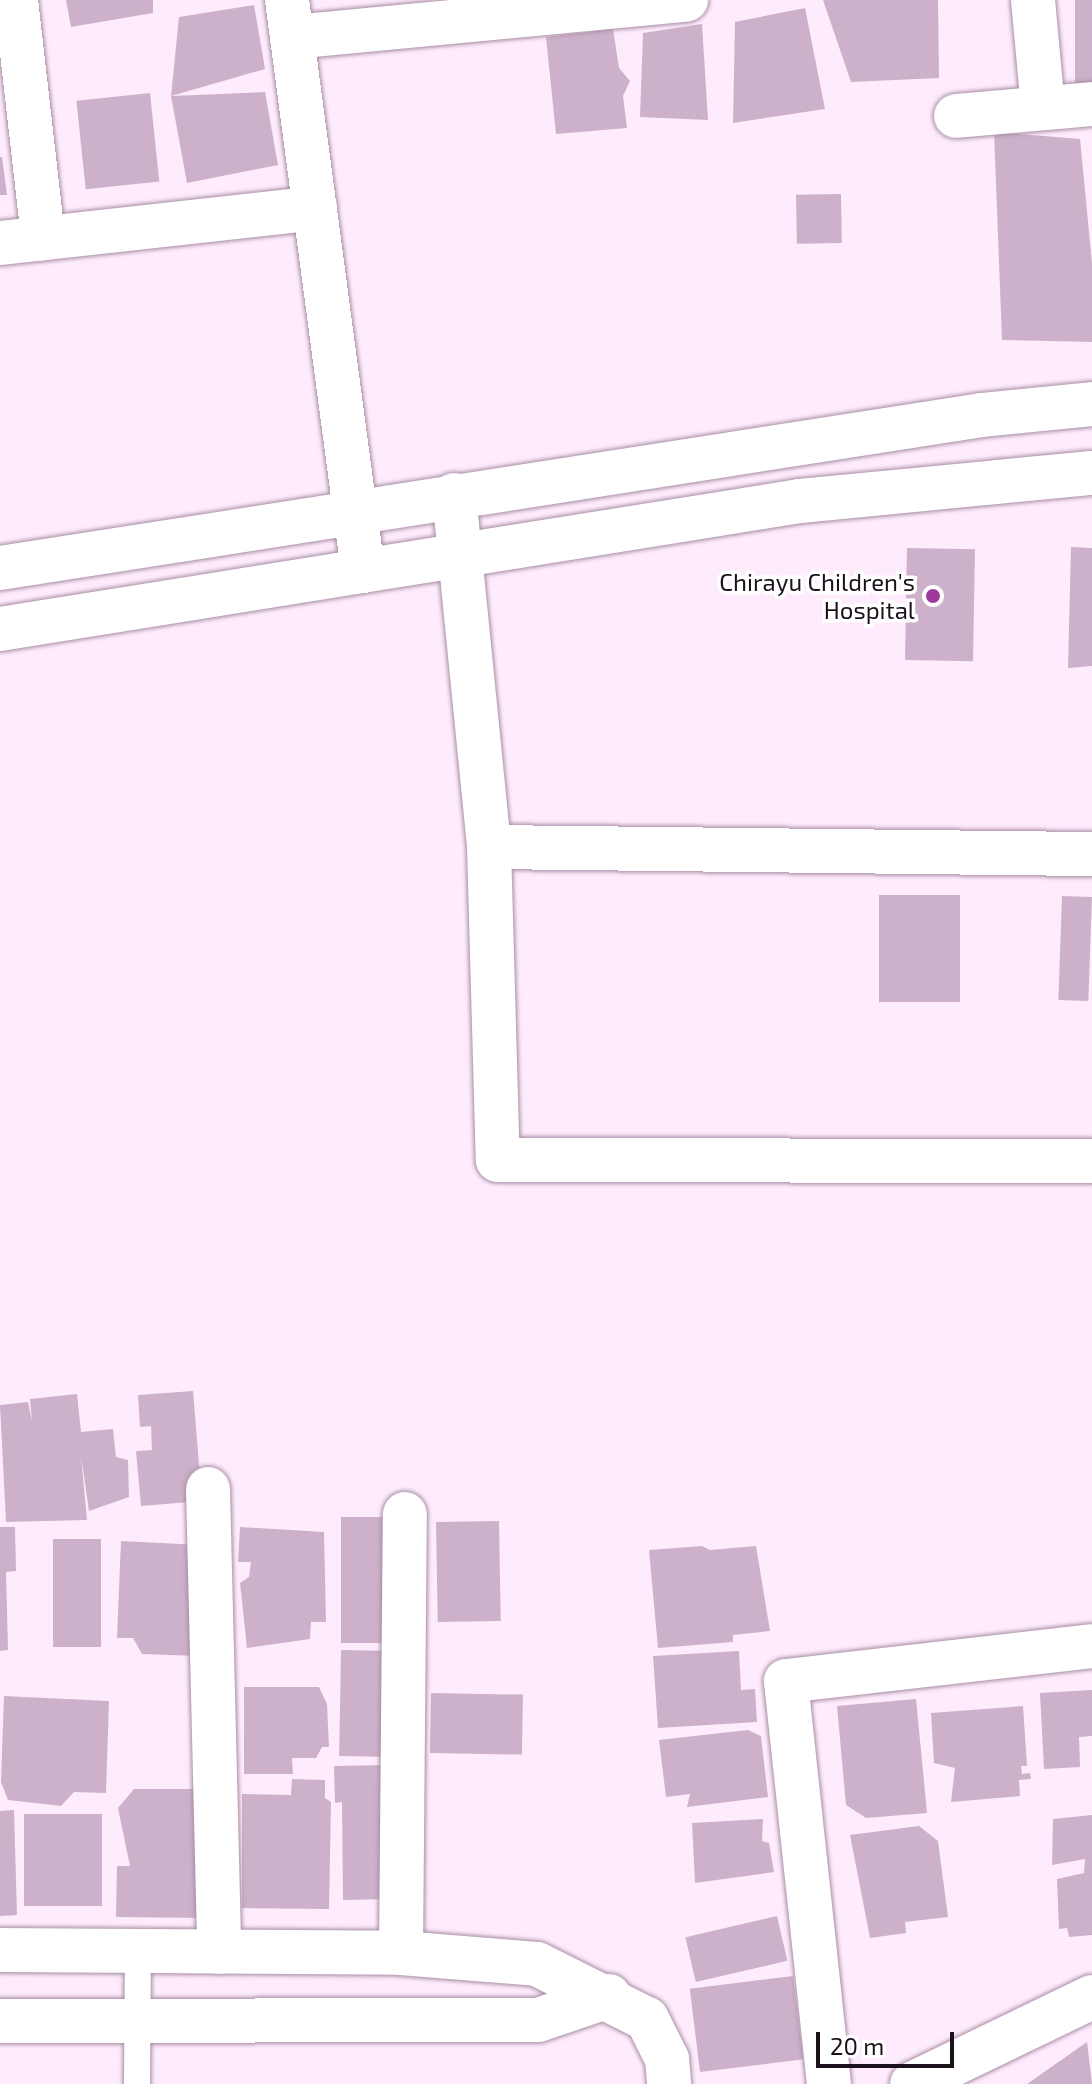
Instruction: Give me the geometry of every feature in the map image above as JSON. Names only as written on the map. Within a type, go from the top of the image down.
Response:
[{"type":"street","points":[[16,0],[43,238]]},
{"type":"street","points":[[363,571],[289,19],[686,0]]},
{"type":"street","points":[[1033,0],[1043,108]]},
{"type":"street","points":[[956,116],[1092,104]]},
{"type":"street","points":[[0,243],[315,208]]},
{"type":"street","points":[[0,568],[982,415],[1092,404]]},
{"type":"street","points":[[0,629],[800,501],[1092,473]]},
{"type":"street","points":[[454,495],[463,555],[489,847],[498,1160],[1092,1161]]},
{"type":"street","points":[[489,847],[1092,854]]},
{"type":"street","points":[[208,1489],[219,1952]]},
{"type":"street","points":[[401,1953],[405,1514]]},
{"type":"street","points":[[829,2084],[786,1681],[1092,1646]]},
{"type":"street","points":[[0,1950],[401,1953],[537,1964],[609,1996],[647,2019],[667,2059],[669,2084]]},
{"type":"street","points":[[0,2021],[538,2020],[609,1996]]},
{"type":"street","points":[[912,2084],[1092,1997]]},
{"type":"lane","points":[[137,2084],[138,1951]]},
{"type":"building","points":[[66,0],[153,0],[153,13],[71,27]]},
{"type":"building","points":[[823,0],[938,0],[939,78],[851,82]]},
{"type":"building","points":[[1075,0],[1092,0],[1092,83],[1075,83]]},
{"type":"building","points":[[254,5],[265,69],[171,96],[179,17]]},
{"type":"building","points":[[805,8],[825,109],[733,123],[735,22]]},
{"type":"building","points":[[702,24],[708,120],[640,117],[643,33]]},
{"type":"building","points":[[613,29],[619,68],[630,81],[623,96],[627,128],[556,134],[546,37]]},
{"type":"building","points":[[265,92],[278,165],[187,183],[171,96]]},
{"type":"building","points":[[150,93],[159,182],[86,189],[76,101]]},
{"type":"building","points":[[994,132],[1080,139],[1092,263],[1092,342],[1002,340]]},
{"type":"building","points":[[2,157],[7,195],[0,195]]},
{"type":"building","points":[[841,194],[842,243],[797,244],[796,195]]},
{"type":"building","points":[[1071,547],[1092,548],[1092,666],[1068,668]]},
{"type":"building","points":[[907,548],[975,549],[973,661],[905,660]]},
{"type":"building","points":[[879,895],[960,895],[960,1002],[879,1002]]},
{"type":"building","points":[[1062,896],[1092,897],[1088,1001],[1058,1000]]},
{"type":"building","points":[[193,1391],[202,1501],[141,1506],[136,1451],[152,1450],[151,1426],[140,1427],[138,1395]]},
{"type":"building","points":[[77,1394],[81,1432],[113,1429],[116,1457],[128,1460],[129,1497],[89,1511],[81,1456],[87,1520],[6,1522],[0,1405],[28,1402],[32,1421],[30,1399]]},
{"type":"building","points":[[341,1517],[400,1517],[400,1643],[341,1643]]},
{"type":"building","points":[[499,1521],[501,1621],[438,1622],[436,1522]]},
{"type":"building","points":[[0,1527],[15,1527],[16,1571],[6,1572],[8,1650],[0,1651]]},
{"type":"building","points":[[240,1527],[324,1532],[326,1622],[311,1622],[310,1639],[247,1648],[240,1583],[249,1577],[251,1562],[238,1562]]},
{"type":"building","points":[[53,1539],[101,1539],[101,1647],[53,1647]]},
{"type":"building","points":[[121,1541],[202,1545],[198,1656],[142,1654],[133,1638],[117,1638]]},
{"type":"building","points":[[702,1546],[710,1550],[756,1546],[770,1631],[733,1635],[733,1642],[658,1648],[649,1550]]},
{"type":"building","points":[[341,1650],[397,1651],[395,1757],[339,1756]]},
{"type":"building","points":[[739,1651],[741,1690],[755,1689],[757,1722],[658,1728],[653,1656]]},
{"type":"building","points":[[244,1687],[319,1687],[327,1704],[329,1747],[322,1747],[316,1758],[292,1758],[293,1774],[244,1774]]},
{"type":"building","points":[[1092,1690],[1092,1736],[1079,1737],[1080,1767],[1044,1769],[1040,1693]]},
{"type":"building","points":[[431,1693],[523,1695],[522,1755],[430,1753]]},
{"type":"building","points":[[4,1696],[109,1701],[106,1793],[74,1792],[61,1806],[8,1800],[1,1782]]},
{"type":"building","points":[[916,1699],[927,1813],[866,1818],[846,1805],[837,1706]]},
{"type":"building","points":[[1023,1706],[1027,1766],[1021,1766],[1022,1774],[1030,1773],[1031,1779],[1019,1780],[1020,1796],[951,1802],[955,1768],[934,1763],[931,1713]]},
{"type":"building","points":[[748,1730],[761,1736],[768,1797],[687,1807],[690,1794],[666,1797],[659,1740]]},
{"type":"building","points":[[390,1765],[392,1899],[343,1900],[342,1802],[335,1803],[334,1766]]},
{"type":"building","points":[[292,1779],[325,1780],[325,1798],[331,1802],[329,1909],[242,1908],[242,1794],[291,1795]]},
{"type":"building","points":[[134,1789],[195,1789],[205,1918],[116,1917],[117,1866],[130,1866],[118,1808]]},
{"type":"building","points":[[14,1810],[17,1915],[0,1916],[0,1811]]},
{"type":"building","points":[[24,1814],[102,1814],[102,1906],[24,1906]]},
{"type":"building","points":[[1092,1815],[1092,1935],[1069,1937],[1067,1928],[1059,1929],[1057,1879],[1084,1873],[1085,1859],[1052,1865],[1053,1819]]},
{"type":"building","points":[[763,1819],[762,1841],[769,1843],[774,1872],[695,1883],[692,1823]]},
{"type":"building","points":[[919,1826],[938,1841],[948,1917],[905,1922],[906,1933],[870,1938],[850,1835]]},
{"type":"building","points":[[777,1916],[787,1961],[696,1982],[685,1937]]},
{"type":"building","points":[[793,1976],[803,2059],[700,2072],[690,1989]]},
{"type":"building","points":[[1087,2042],[1092,2084],[1027,2084]]},
{"type":"place","name":"Chirayu Children's Hospital","points":[[933,596]]}]
